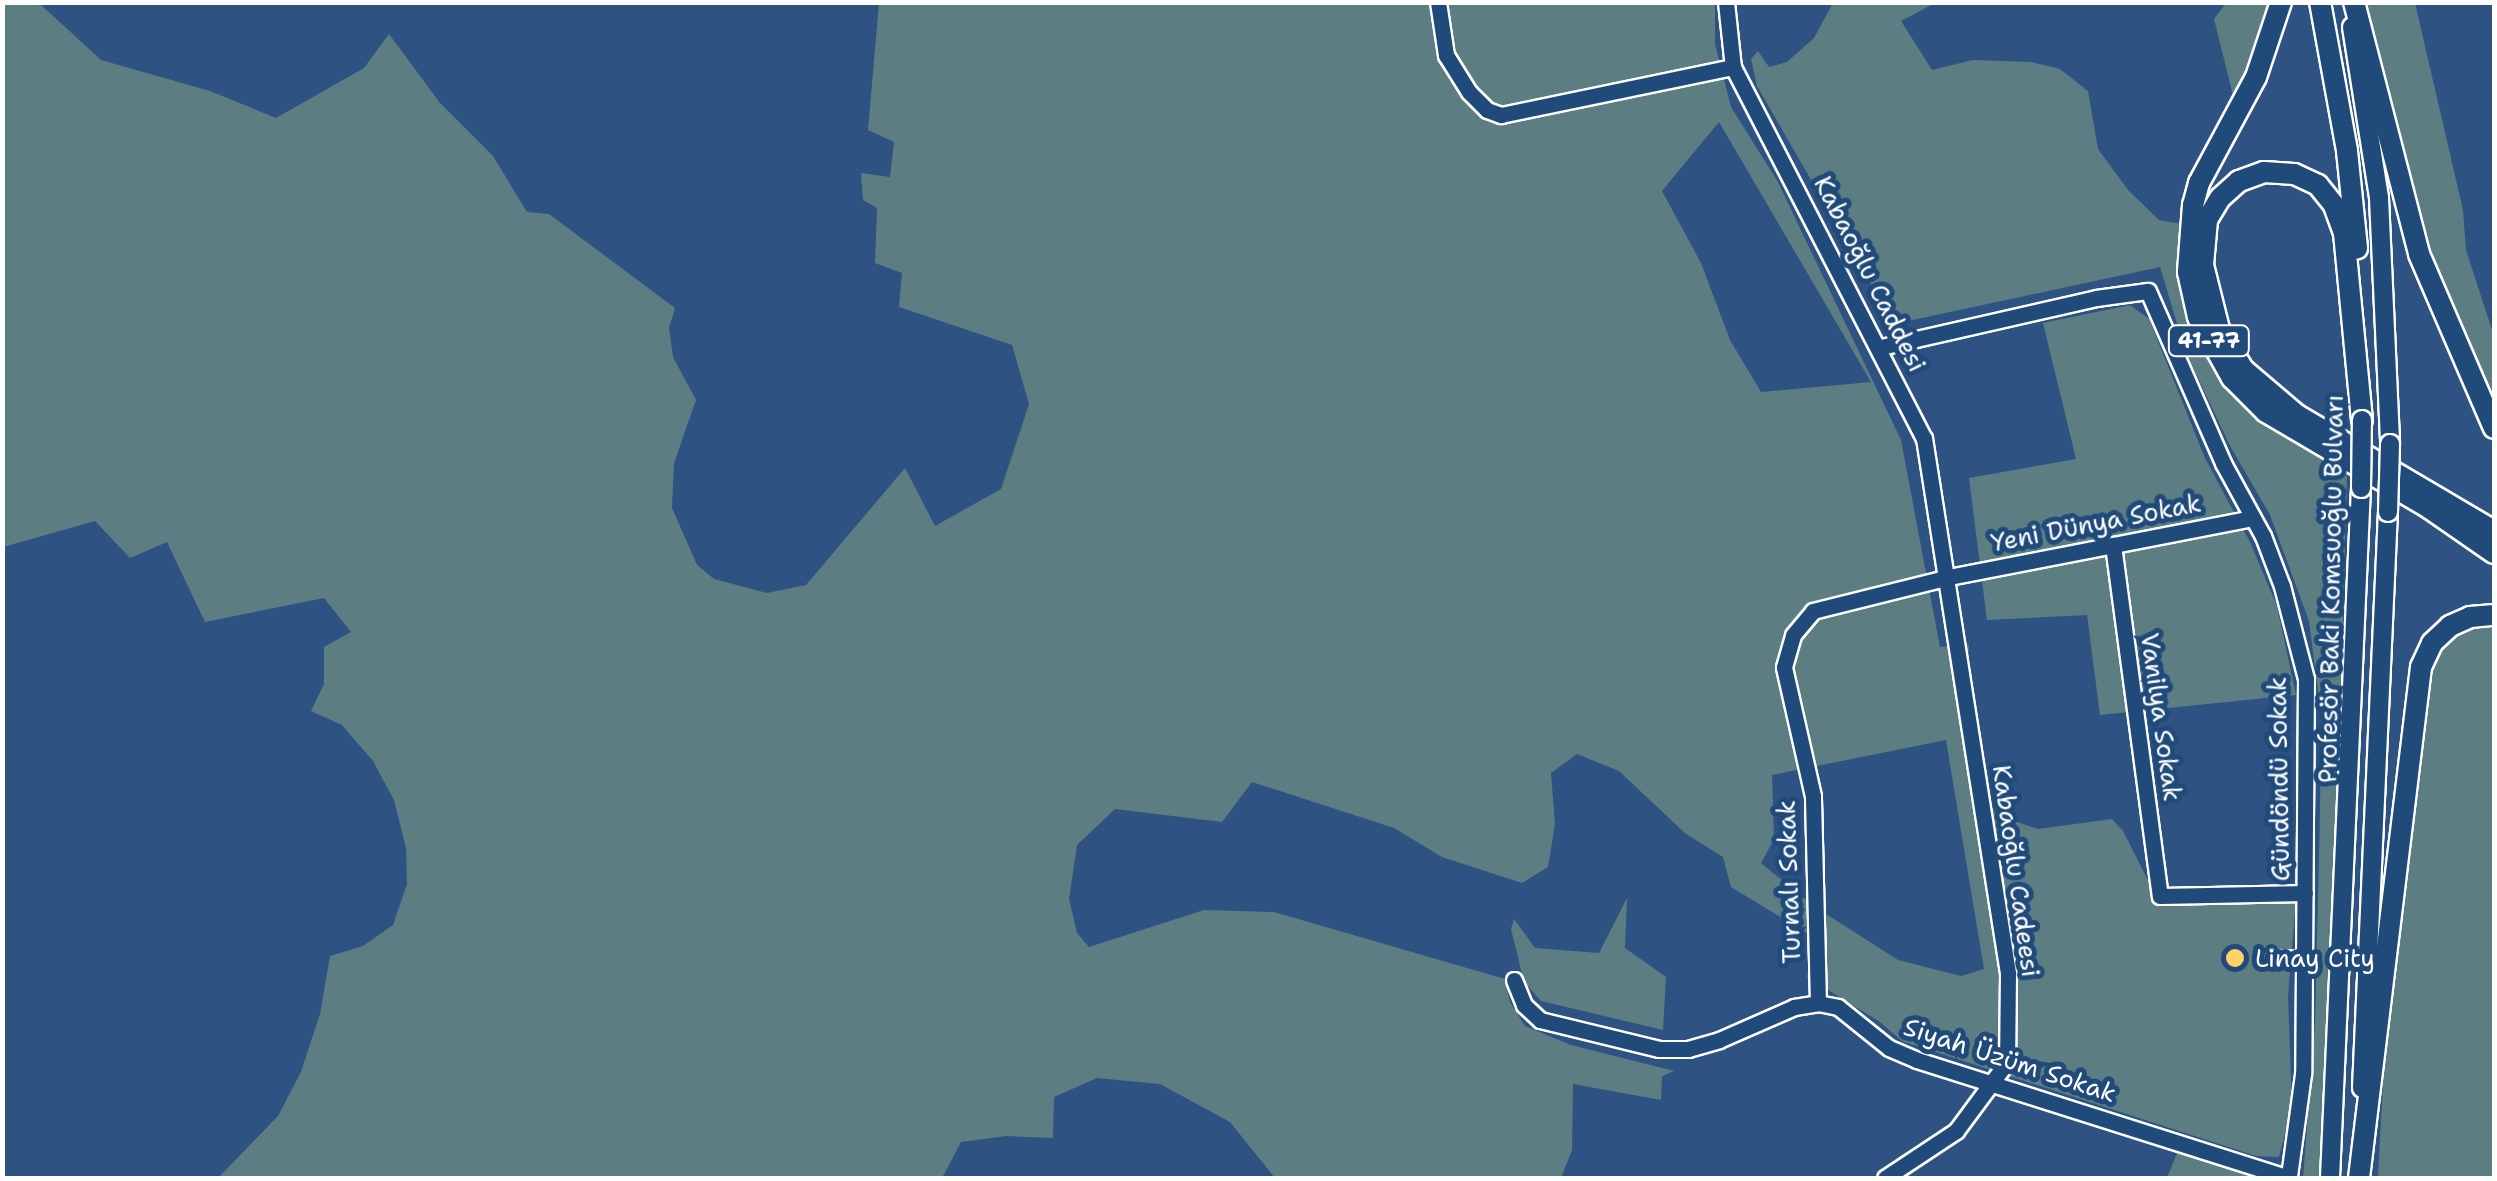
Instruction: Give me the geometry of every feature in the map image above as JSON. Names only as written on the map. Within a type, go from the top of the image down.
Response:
[{"type":"highway","name":"41-77","points":[[2280,2],[2261,64],[2198,183],[2188,272],[2198,317],[2232,378],[2266,412],[2430,508],[2494,553]]},
{"type":"highway","name":"Profesör Baki Komsuoğlu Bulvarı","points":[[2320,2],[2356,226],[2362,420]]},
{"type":"highway","points":[[2351,2],[2419,254],[2494,428]]},
{"type":"highway","points":[[2362,420],[2344,233],[2334,205],[2318,185],[2294,174],[2264,172],[2238,181],[2220,198],[2207,220],[2203,264],[2219,329],[2244,369],[2297,416],[2494,532]]},
{"type":"highway","points":[[2357,1178],[2422,667],[2432,643],[2450,626],[2470,617],[2494,615]]},
{"type":"main road","name":"Profesör Baki Komsuoğlu Bulvarı","points":[[2351,2],[2379,198],[2390,444],[2357,1178]]},
{"type":"main road","name":"Profesör Baki Komsuoğlu Bulvarı","points":[[2330,1178],[2362,420]]},
{"type":"street","points":[[1438,2],[1446,55],[1469,92],[1486,110],[1501,116],[1733,67]]},
{"type":"street","name":"Kabaoğlu Caddesi","points":[[1726,2],[1733,67],[1881,347],[1924,438],[1949,577]]},
{"type":"street","name":"Gündöndü Sokak","points":[[1881,347],[2096,298],[2148,291],[2188,387],[2282,586],[2306,679],[2303,1074],[2289,1177]]},
{"type":"street","name":"Yeni Dünya Sokak","points":[[1949,577],[2252,518]]},
{"type":"street","name":"Vanilya Sokak","points":[[2113,545],[2160,896],[2305,893]]},
{"type":"street","name":"Turnalı Sokak","points":[[1818,1004],[1814,796],[1784,668],[1793,635],[1813,611],[1949,577]]},
{"type":"street","name":"Kabaoğlu Cadeesi","points":[[1885,1178],[1956,1131],[2007,1062],[2008,973],[1949,577]]},
{"type":"street","points":[[2271,958],[2301,958]]},
{"type":"street","points":[[1514,980],[1524,1005],[1540,1020],[1660,1049],[1688,1049],[1794,1007],[1818,1004]]},
{"type":"street","name":"Siyah Üzüm Sokak","points":[[1818,1004],[1838,1007],[1889,1048],[2289,1177]]},
{"type":"green space","points":[[1937,2],[1901,21],[1932,70],[1973,60],[2031,62],[2060,69],[2088,91],[2098,149],[2128,190],[2159,220],[2181,224],[2179,262],[2185,295],[2199,342],[2224,383],[2257,417],[2347,474],[2332,1020],[2323,1178],[2303,1178],[2315,1025],[2320,812],[2321,715],[2309,621],[2270,515],[2229,444],[2185,350],[2160,267],[1894,324],[1757,86],[1751,59],[1758,51],[1769,67],[1787,62],[1814,38],[1833,3]]},
{"type":"green space","points":[[3,3],[39,3],[101,60],[210,91],[276,118],[364,68],[389,34],[440,103],[493,156],[527,212],[549,214],[675,308],[669,328],[673,357],[696,400],[674,463],[672,508],[697,565],[714,579],[767,593],[806,585],[905,468],[935,526],[1001,489],[1029,404],[1012,345],[899,307],[902,273],[875,263],[877,208],[863,200],[861,173],[890,177],[894,142],[868,130],[879,3],[1715,3],[1715,44],[1731,107],[1778,182],[1901,440],[1940,647],[1969,645],[1966,737],[1978,790],[1997,815],[2038,829],[2112,819],[2123,831],[2160,904],[2296,900],[2288,996],[2292,1106],[2279,1157],[2256,1156],[1902,1041],[1880,1022],[1807,977],[1815,938],[1731,887],[1723,857],[1686,834],[1619,771],[1577,754],[1551,773],[1555,824],[1548,867],[1522,883],[1442,857],[1394,828],[1252,782],[1222,822],[1115,809],[1077,845],[1069,899],[1077,933],[1089,947],[1204,910],[1274,912],[1505,979],[1510,1002],[1525,1026],[1571,1045],[1674,1071],[1662,1076],[1661,1100],[1573,1084],[1572,1150],[1561,1178],[1275,1178],[1230,1122],[1160,1084],[1097,1078],[1054,1097],[1053,1138],[1007,1136],[961,1142],[942,1178],[218,1178],[278,1116],[301,1072],[320,1014],[330,956],[363,946],[393,925],[407,884],[406,848],[394,800],[373,761],[342,725],[311,711],[324,684],[324,647],[351,632],[324,598],[205,622],[167,542],[130,558],[95,521],[3,547]],"holes":[[[1719,122],[1871,382],[1761,392],[1730,340],[1701,263],[1662,191]],[[1946,740],[1984,969],[1961,976],[1898,960],[1815,907],[1761,863],[1774,839],[1772,775]]]},
{"type":"green space","points":[[2226,3],[2271,3],[2260,46],[2234,99],[2214,19]]},
{"type":"green space","points":[[2367,3],[2415,3],[2463,210],[2466,250],[2494,336],[2494,404],[2419,222]]},
{"type":"green space","points":[[2130,305],[2149,319],[2205,458],[2250,542],[2277,606],[2296,695],[2100,715],[2087,615],[1987,620],[1969,478],[2076,459],[2043,323]]},
{"type":"green space","points":[[2494,622],[2494,1178],[2378,1178],[2384,1065],[2433,670],[2441,647],[2456,633],[2476,623]]},
{"type":"green space","points":[[1627,898],[1625,948],[1666,977],[1663,1030],[1541,1001],[1524,982],[1511,929],[1514,919],[1535,948],[1599,953]]},
{"type":"green space","points":[[2177,1153],[2247,1172],[2260,1178],[2167,1178]]},
{"type":"place","name":"Linay City","points":[[2235,958]]}]
